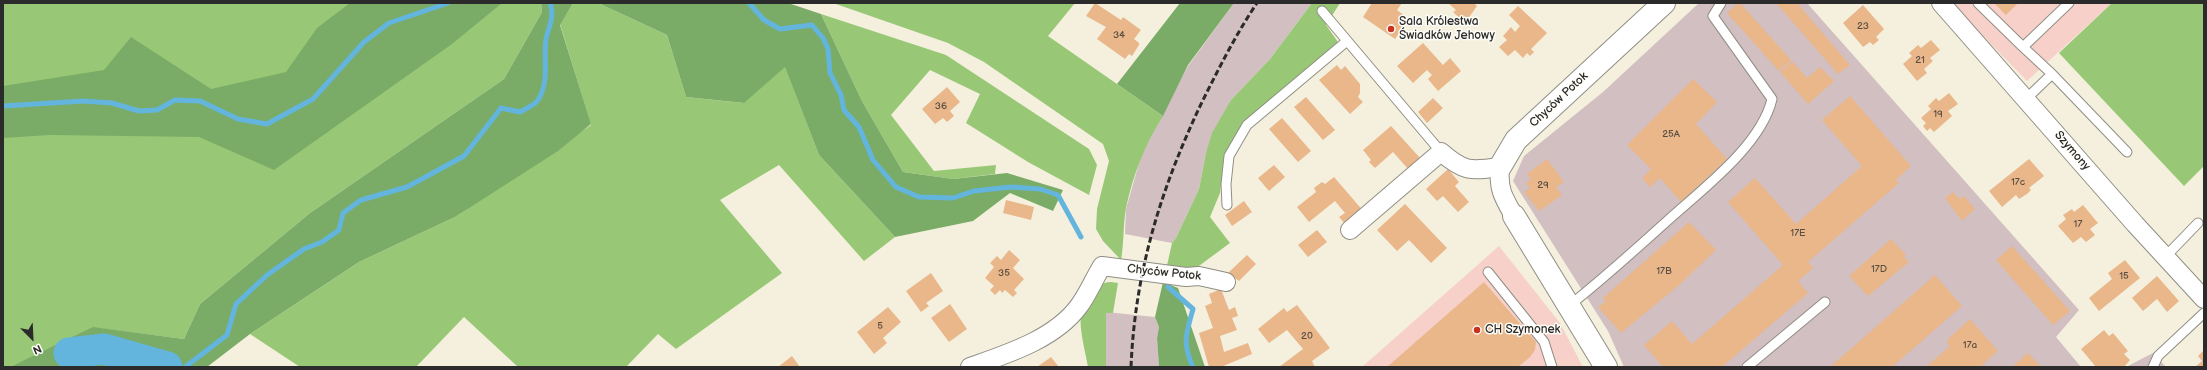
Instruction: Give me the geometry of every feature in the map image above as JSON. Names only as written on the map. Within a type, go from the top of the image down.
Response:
[{"type":"street","name":"Chyców Potok","points":[[1500,167],[1516,140],[1664,3]]},
{"type":"street","name":"Szymony","points":[[1941,3],[2135,224],[2204,299]]},
{"type":"street","points":[[1350,230],[1440,152],[1456,166],[1474,171],[1500,167],[1499,184],[1503,198],[1570,305],[1606,367]]},
{"type":"street","name":"Chyców Potok","points":[[970,367],[1035,341],[1062,324],[1079,306],[1102,266],[1186,277],[1199,276],[1226,282]]},
{"type":"lane","points":[[1570,305],[1597,284],[1735,160],[1768,114],[1772,99],[1713,16],[1721,3]]},
{"type":"lane","points":[[1978,3],[2052,74],[2127,152]]},
{"type":"lane","points":[[2023,47],[2069,3]]},
{"type":"lane","points":[[1322,11],[1440,152]]},
{"type":"lane","points":[[1228,205],[1226,184],[1229,156],[1247,125],[1347,41]]},
{"type":"lane","points":[[2025,100],[2052,74]]},
{"type":"lane","points":[[2166,256],[2198,223]]},
{"type":"lane","points":[[1488,272],[1544,342],[1552,367]]},
{"type":"lane","points":[[1747,367],[1825,302]]},
{"type":"lane","points":[[2153,367],[2158,356],[2204,313]]},
{"type":"shaded area","points":[[1234,3],[1312,3],[1270,59],[1231,100],[1206,153],[1199,189],[1176,238],[1172,243],[1125,234],[1126,209],[1143,149],[1188,66]]},
{"type":"shaded area","points":[[1699,3],[1807,3],[2079,310],[2056,337],[2081,367],[1624,367],[1608,331],[1513,181],[1524,156],[1603,92]]},
{"type":"shaded area","points":[[1951,3],[2112,3],[2027,81]]},
{"type":"shaded area","points":[[1499,246],[1560,323],[1583,367],[1362,367]]},
{"type":"shaded area","points":[[1106,312],[1155,317],[1159,327],[1157,338],[1159,367],[1106,367]]},
{"type":"shaded area","points":[[2153,353],[2166,367],[2126,367]]},
{"type":"green space","points":[[3,3],[541,3],[542,12],[504,79],[310,213],[200,304],[184,339],[97,328],[10,367],[3,367]]},
{"type":"green space","points":[[350,3],[502,3],[452,44],[274,170],[199,137],[50,135],[3,138],[3,86],[104,70],[131,37],[211,89],[286,72],[317,28]]},
{"type":"green space","points":[[541,3],[573,3],[560,25],[591,124],[558,151],[455,217],[359,262],[250,334],[207,367],[10,367],[93,327],[184,339],[200,304],[310,213],[504,79],[542,12]]},
{"type":"green space","points":[[573,3],[598,3],[667,35],[686,97],[743,103],[785,66],[819,155],[895,237],[864,261],[779,165],[720,200],[782,273],[676,349],[658,334],[626,367],[518,367],[464,317],[416,367],[300,367],[250,334],[359,262],[455,217],[591,125],[560,24]]},
{"type":"green space","points":[[598,3],[788,3],[821,14],[862,101],[903,172],[953,179],[1007,173],[1063,190],[1053,211],[1010,193],[973,221],[895,237],[819,155],[785,67],[744,103],[686,97],[667,35]]},
{"type":"green space","points":[[833,3],[1075,3],[1048,36],[1163,116],[1145,149],[1132,184],[1125,214],[1121,260],[1103,241],[1096,229],[1097,209],[1109,161],[1103,144],[984,62],[948,43]]},
{"type":"green space","points":[[1180,3],[1234,3],[1188,65],[1163,116],[1117,84]]},
{"type":"green space","points":[[1312,3],[1340,3],[1326,25],[1338,42],[1242,124],[1225,153],[1220,193],[1210,217],[1230,243],[1188,274],[1166,270],[1172,243],[1176,238],[1199,189],[1206,153],[1212,133],[1231,100],[1270,59]]},
{"type":"green space","points":[[2112,3],[2204,3],[2204,166],[2184,186],[2059,53]]},
{"type":"green space","points":[[821,14],[946,55],[1089,149],[1097,165],[1089,195],[1028,162],[966,123],[980,94],[930,70],[891,115],[934,171],[996,165],[995,174],[953,179],[903,172],[862,101]]},
{"type":"green space","points":[[1163,282],[1178,288],[1205,367],[1159,367],[1157,338],[1159,327],[1155,317]]},
{"type":"green space","points":[[1104,283],[1118,283],[1113,313],[1106,313],[1106,367],[1088,367],[1081,328],[1082,311],[1084,304],[1094,289]]},
{"type":"building","points":[[1095,3],[1121,20],[1123,17],[1141,30],[1134,39],[1139,43],[1139,45],[1132,56],[1129,54],[1125,59],[1097,39],[1106,27],[1086,16]]},
{"type":"building","name":"Sala Królestwa Świadków Jehowy","points":[[1372,3],[1402,3],[1397,10],[1409,19],[1395,39],[1363,17]]},
{"type":"building","points":[[1448,3],[1474,3],[1477,6],[1465,23],[1453,12],[1456,10]]},
{"type":"building","points":[[1738,3],[1740,3],[1791,60],[1779,71],[1727,13]]},
{"type":"building","points":[[1776,3],[1797,3],[1850,65],[1838,74]]},
{"type":"building","points":[[1994,3],[2018,3],[2006,15]]},
{"type":"building","points":[[1863,5],[1884,29],[1876,37],[1879,40],[1873,45],[1870,42],[1863,47],[1843,23]]},
{"type":"building","points":[[1518,6],[1547,33],[1531,49],[1534,52],[1530,56],[1527,53],[1523,58],[1515,50],[1508,56],[1499,47],[1507,40],[1503,36],[1511,27],[1515,32],[1520,26],[1509,15]]},
{"type":"building","points":[[1931,40],[1940,50],[1930,58],[1933,61],[1924,69],[1927,73],[1917,81],[1903,64],[1912,56],[1909,53],[1918,45],[1921,48]]},
{"type":"building","points":[[1423,43],[1443,65],[1450,58],[1461,71],[1438,91],[1428,79],[1432,75],[1427,70],[1413,83],[1397,66]]},
{"type":"building","points":[[1792,61],[1807,78],[1820,67],[1834,81],[1808,104],[1780,72]]},
{"type":"building","points":[[1337,65],[1341,70],[1345,66],[1360,84],[1360,93],[1358,97],[1363,102],[1350,114],[1319,80]]},
{"type":"building","points":[[1693,79],[1717,102],[1696,124],[1727,159],[1681,202],[1660,178],[1650,187],[1642,178],[1651,169],[1627,145]]},
{"type":"building","points":[[947,87],[960,102],[950,111],[954,116],[947,122],[943,118],[935,124],[922,109]]},
{"type":"building","points":[[1949,93],[1958,104],[1948,111],[1952,116],[1934,132],[1930,128],[1927,131],[1923,126],[1926,123],[1921,118],[1931,109],[1928,106],[1936,98],[1939,101]]},
{"type":"building","points":[[1850,96],[1911,166],[1896,180],[1899,183],[1808,262],[1813,268],[1798,281],[1808,293],[1722,367],[1663,367],[1644,345],[1672,321],[1692,344],[1783,265],[1728,202],[1755,178],[1796,224],[1862,166],[1822,120]]},
{"type":"building","points":[[1306,97],[1335,130],[1323,140],[1294,107]]},
{"type":"building","points":[[1433,98],[1443,108],[1427,123],[1418,112]]},
{"type":"building","points":[[1282,118],[1311,151],[1298,162],[1269,129]]},
{"type":"building","points":[[1391,126],[1421,159],[1409,170],[1393,152],[1375,168],[1369,162],[1371,160],[1363,150]]},
{"type":"building","points":[[1547,159],[1564,182],[1556,187],[1562,195],[1539,211],[1524,192],[1530,188],[1526,183],[1531,179],[1527,174]]},
{"type":"building","points":[[2029,159],[2044,176],[2029,188],[2031,190],[2027,194],[2019,199],[2016,195],[2002,207],[1989,191]]},
{"type":"building","points":[[1274,165],[1285,177],[1269,191],[1258,178]]},
{"type":"building","points":[[1448,169],[1459,182],[1455,186],[1469,202],[1458,212],[1443,196],[1437,201],[1426,189]]},
{"type":"building","points":[[1334,177],[1365,213],[1346,225],[1339,217],[1345,213],[1335,201],[1309,222],[1297,207],[1316,192],[1314,188],[1322,182],[1325,184]]},
{"type":"building","points":[[1953,192],[1960,199],[1964,196],[1975,209],[1962,221],[1945,198]]},
{"type":"building","points":[[1006,200],[1034,207],[1031,220],[1003,213]]},
{"type":"building","points":[[1244,201],[1252,212],[1232,226],[1225,215]]},
{"type":"building","points":[[1405,204],[1447,248],[1431,263],[1409,240],[1397,251],[1377,230]]},
{"type":"building","points":[[2083,205],[2098,223],[2090,229],[2095,235],[2086,242],[2081,237],[2073,243],[2058,226],[2066,219],[2063,215],[2072,209],[2074,212]]},
{"type":"building","points":[[1689,222],[1716,250],[1678,286],[1621,333],[1598,307],[1606,301],[1603,298]]},
{"type":"building","points":[[1317,230],[1327,242],[1308,257],[1298,245]]},
{"type":"building","points":[[1891,239],[1906,255],[1904,257],[1909,262],[1868,296],[1849,276]]},
{"type":"building","points":[[2012,246],[2070,311],[2053,325],[1996,260]]},
{"type":"building","points":[[1009,250],[1020,260],[1013,268],[1024,279],[1014,290],[1017,293],[1013,297],[1005,290],[1002,293],[1000,290],[995,295],[990,290],[994,286],[985,278],[994,267],[990,263],[997,256],[1001,260]]},
{"type":"building","points":[[1247,255],[1256,264],[1239,281],[1228,273]]},
{"type":"building","points":[[2125,260],[2140,278],[2099,311],[2089,298],[2112,279],[2108,273]]},
{"type":"building","points":[[931,273],[943,291],[926,303],[929,306],[921,312],[906,291]]},
{"type":"building","points":[[1935,275],[1962,306],[1892,367],[1830,367]]},
{"type":"building","points":[[2157,276],[2179,301],[2167,312],[2157,299],[2143,311],[2132,298]]},
{"type":"building","name":"CH Szymonek","points":[[1484,282],[1536,342],[1535,350],[1530,357],[1518,367],[1387,367]]},
{"type":"building","points":[[1221,289],[1229,310],[1235,307],[1238,316],[1232,318],[1237,330],[1220,336],[1224,352],[1248,343],[1252,354],[1221,367],[1209,367],[1199,333],[1213,328],[1205,306],[1212,303],[1209,294]]},
{"type":"building","points":[[950,304],[967,329],[949,342],[931,318]]},
{"type":"building","points":[[1297,305],[1330,348],[1312,361],[1315,367],[1279,367],[1303,349],[1287,330],[1269,343],[1258,329],[1284,308],[1287,312]]},
{"type":"building","points":[[888,307],[901,322],[883,338],[887,343],[874,354],[857,332]]},
{"type":"building","points":[[1970,319],[1998,351],[1980,367],[1926,367],[1950,346],[1947,343],[1949,338]]},
{"type":"building","points":[[2104,330],[2109,336],[2113,333],[2128,351],[2124,354],[2130,360],[2124,367],[2096,367],[2081,349]]},
{"type":"building","points":[[2204,350],[2204,367],[2195,367],[2202,361],[2198,356]]},
{"type":"building","points":[[2028,353],[2041,367],[2012,367]]},
{"type":"building","points":[[792,356],[800,367],[778,367]]},
{"type":"building","points":[[1051,357],[1059,367],[1037,367]]},
{"type":"waterway","points":[[3,106],[84,101],[112,103],[139,111],[157,110],[175,100],[200,101],[238,119],[267,124],[313,99],[364,42],[389,23],[448,3]]},
{"type":"waterway","points":[[185,367],[227,335],[236,304],[267,275],[304,249],[322,242],[339,230],[343,213],[361,200],[407,187],[464,156],[501,108],[520,112],[537,102],[542,93],[545,78],[545,47],[552,17],[550,3]]},
{"type":"waterway","name":"Chyców Potok","points":[[749,3],[764,20],[780,29],[812,25],[823,38],[828,49],[830,73],[841,95],[844,110],[859,127],[873,160],[896,187],[919,197],[953,198],[974,191],[1011,187],[1040,189],[1058,195],[1081,237]]},
{"type":"waterway","name":"Chyców Potok","points":[[1168,287],[1193,309],[1186,338],[1187,351],[1193,367]]},
{"type":"waterway","points":[[69,353],[104,349],[167,367]]},
{"type":"railway","points":[[1131,367],[1138,297],[1144,264],[1174,166],[1187,134],[1221,64],[1257,3]]},
{"type":"place","name":"Sala Królestwa Świadków Jehowy","points":[[1391,29]]},
{"type":"place","name":"CH Szymonek","points":[[1477,330]]}]
